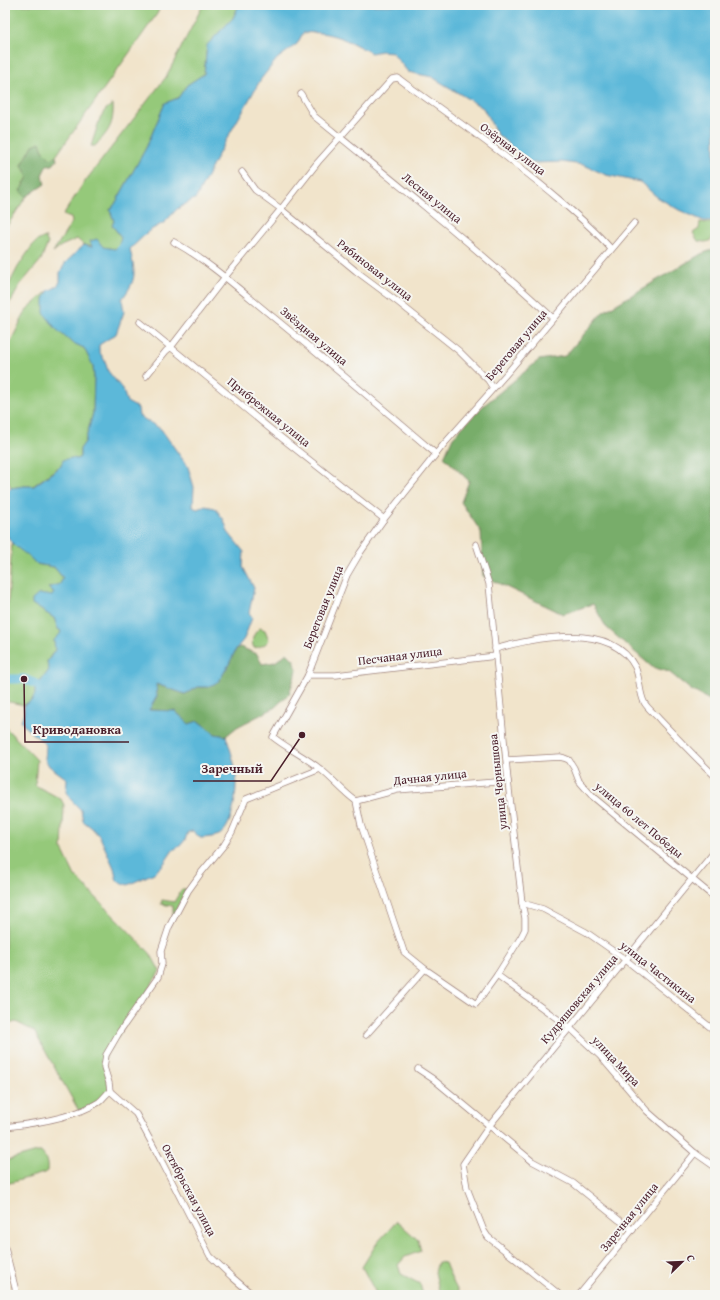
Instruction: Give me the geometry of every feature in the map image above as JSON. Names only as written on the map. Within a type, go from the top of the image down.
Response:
[{"type":"street","name":"Озёрная улица","points":[[340,138],[392,79],[398,78],[485,140],[541,184],[600,235],[611,249]]},
{"type":"street","name":"Лесная улица","points":[[301,94],[314,116],[447,224],[508,276],[553,318]]},
{"type":"street","points":[[146,376],[166,350],[171,347],[225,277],[318,162],[340,138]]},
{"type":"street","name":"Рябиновая улица","points":[[242,172],[255,190],[459,351],[488,380],[493,388]]},
{"type":"street","name":"Береговая улица","points":[[356,801],[320,768],[273,737],[308,675],[347,575],[360,553],[384,519],[436,454],[634,223]]},
{"type":"street","name":"Звёздная улица","points":[[174,242],[200,258],[225,277],[436,454]]},
{"type":"street","name":"Прибрежная улица","points":[[140,322],[274,432],[384,519]]},
{"type":"street","name":"улица Чернышова","points":[[425,969],[476,1004],[497,975],[525,929],[525,918],[508,781],[489,584],[476,544]]},
{"type":"street","points":[[495,649],[526,640],[564,636],[581,636],[611,644],[627,655],[635,667],[644,702],[688,750],[715,776]]},
{"type":"street","name":"Песчаная улица","points":[[308,675],[336,675],[496,656]]},
{"type":"street","name":"улица 60 лет Победы","points":[[507,760],[560,757],[569,760],[579,781],[592,796],[715,898]]},
{"type":"street","points":[[5,1127],[35,1124],[79,1111],[100,1102],[110,1091],[104,1067],[106,1055],[120,1031],[158,977],[162,964],[161,952],[169,927],[188,891],[224,845],[232,832],[246,799],[320,768]]},
{"type":"street","name":"Дачная улица","points":[[356,801],[397,790],[508,781]]},
{"type":"street","points":[[356,801],[361,825],[401,948],[409,957],[425,969],[366,1035]]},
{"type":"street","name":"Кудряшовская улица","points":[[560,1295],[488,1237],[484,1231],[467,1188],[463,1164],[489,1126],[715,851]]},
{"type":"street","name":"улица Частикина","points":[[522,903],[543,909],[586,932],[626,960],[715,1031]]},
{"type":"street","name":"улица Мира","points":[[497,975],[570,1028],[600,1056],[647,1111],[695,1153],[715,1166]]},
{"type":"street","points":[[418,1069],[532,1161],[573,1184],[633,1230]]},
{"type":"street","name":"Октябрьская улица","points":[[110,1091],[136,1114],[210,1256],[252,1295]]},
{"type":"street","name":"Заречная улица","points":[[579,1295],[695,1153]]},
{"type":"street","points":[[5,1248],[17,1295]]},
{"type":"green space","points":[[5,5],[161,5],[157,14],[56,156],[51,159],[43,151],[20,191],[26,197],[5,229]]},
{"type":"green space","points":[[203,5],[239,5],[233,18],[207,45],[204,74],[187,85],[178,98],[165,103],[146,148],[115,204],[110,210],[114,221],[112,225],[121,237],[119,245],[115,249],[84,245],[77,239],[61,246],[53,252],[72,222],[71,218],[63,215],[83,184],[166,77]]},
{"type":"green space","points":[[113,104],[113,117],[110,127],[95,146],[91,146],[100,118],[105,110]]},
{"type":"green space","points":[[40,142],[43,151],[51,159],[56,156],[57,160],[53,165],[47,165],[42,175],[45,184],[26,197],[20,191],[28,177],[22,165],[33,145]]},
{"type":"green space","points":[[700,222],[715,223],[714,235],[707,242],[698,241],[693,233],[699,229]]},
{"type":"green space","points":[[45,237],[48,243],[41,260],[20,285],[12,300],[5,308],[5,292],[18,267],[32,246],[37,241]]},
{"type":"green space","points":[[715,249],[715,703],[691,690],[669,672],[652,667],[606,627],[593,604],[563,614],[483,576],[481,532],[461,502],[469,481],[444,457],[453,437],[483,406],[539,360],[565,356],[603,312],[701,254]]},
{"type":"green space","points":[[48,291],[44,299],[71,342],[84,348],[93,366],[93,413],[85,442],[80,449],[80,457],[77,459],[71,458],[33,486],[11,488],[5,471],[5,353],[27,309]]},
{"type":"green space","points":[[12,543],[30,556],[36,564],[54,567],[63,578],[61,584],[48,588],[54,592],[52,597],[32,604],[54,618],[58,629],[61,631],[54,640],[55,650],[47,661],[49,670],[41,681],[36,684],[35,694],[32,700],[24,705],[5,701],[5,605],[8,603]]},
{"type":"green space","points":[[260,628],[265,630],[269,640],[263,646],[254,648],[252,642],[253,637]]},
{"type":"green space","points":[[240,647],[257,654],[262,664],[275,662],[287,653],[294,660],[297,670],[289,694],[274,708],[237,727],[226,736],[215,734],[198,721],[189,724],[175,711],[149,710],[157,696],[155,684],[185,694],[198,687],[209,687],[219,681],[236,649]]},
{"type":"green space","points":[[5,727],[37,760],[35,785],[61,799],[64,805],[62,849],[75,876],[150,953],[160,971],[106,1055],[104,1067],[110,1091],[100,1102],[79,1111],[34,1031],[16,1022],[5,1025]]},
{"type":"green space","points":[[182,889],[186,889],[173,916],[173,906],[161,904],[162,900],[174,902]]},
{"type":"green space","points":[[41,1152],[44,1156],[47,1163],[47,1171],[7,1183],[5,1180],[5,1161]]},
{"type":"green space","points":[[397,1221],[418,1240],[421,1251],[405,1257],[398,1265],[401,1274],[420,1284],[423,1295],[377,1295],[362,1267],[377,1243]]},
{"type":"green space","points":[[438,1262],[445,1263],[460,1295],[440,1295],[435,1272]]},
{"type":"water","points":[[239,5],[715,5],[715,221],[704,221],[679,210],[657,197],[640,182],[606,175],[584,165],[561,162],[532,163],[497,134],[483,108],[432,77],[408,72],[392,52],[382,51],[371,53],[339,37],[322,33],[303,33],[297,44],[277,59],[261,79],[221,149],[196,198],[177,209],[165,222],[149,231],[130,249],[134,275],[131,286],[122,299],[124,312],[116,334],[99,345],[99,351],[105,361],[108,371],[123,390],[127,402],[138,408],[139,416],[161,429],[188,467],[194,487],[193,507],[197,509],[205,506],[215,508],[224,520],[228,532],[244,552],[243,567],[254,588],[249,613],[252,618],[244,639],[236,649],[219,681],[209,687],[198,687],[185,694],[156,684],[157,696],[149,710],[175,711],[189,724],[198,721],[215,734],[226,736],[236,772],[235,797],[230,819],[227,826],[217,836],[200,838],[193,831],[188,832],[185,840],[180,846],[173,850],[163,865],[154,873],[128,885],[117,881],[114,868],[100,837],[83,821],[81,810],[66,792],[67,779],[49,766],[45,759],[46,745],[26,728],[21,721],[24,712],[24,705],[32,700],[35,694],[36,684],[41,681],[49,670],[47,662],[55,650],[54,640],[61,631],[58,629],[54,618],[32,604],[32,600],[39,594],[52,596],[54,592],[48,588],[60,584],[63,578],[54,567],[36,564],[12,543],[6,533],[4,520],[5,494],[11,488],[34,486],[61,466],[63,460],[71,458],[77,459],[80,457],[80,449],[85,442],[93,413],[93,366],[84,348],[71,342],[56,329],[44,313],[44,299],[48,291],[56,287],[60,282],[60,272],[66,262],[84,245],[92,247],[90,241],[97,239],[103,247],[115,249],[119,245],[121,237],[112,225],[114,221],[110,210],[115,204],[146,148],[165,103],[178,98],[187,85],[204,74],[207,45],[233,18]]},
{"type":"waterway","points":[[5,679],[24,679],[36,684]]},
{"type":"place","name":"Криводановка","points":[[24,679]]},
{"type":"place","name":"Заречный","points":[[302,735]]}]
